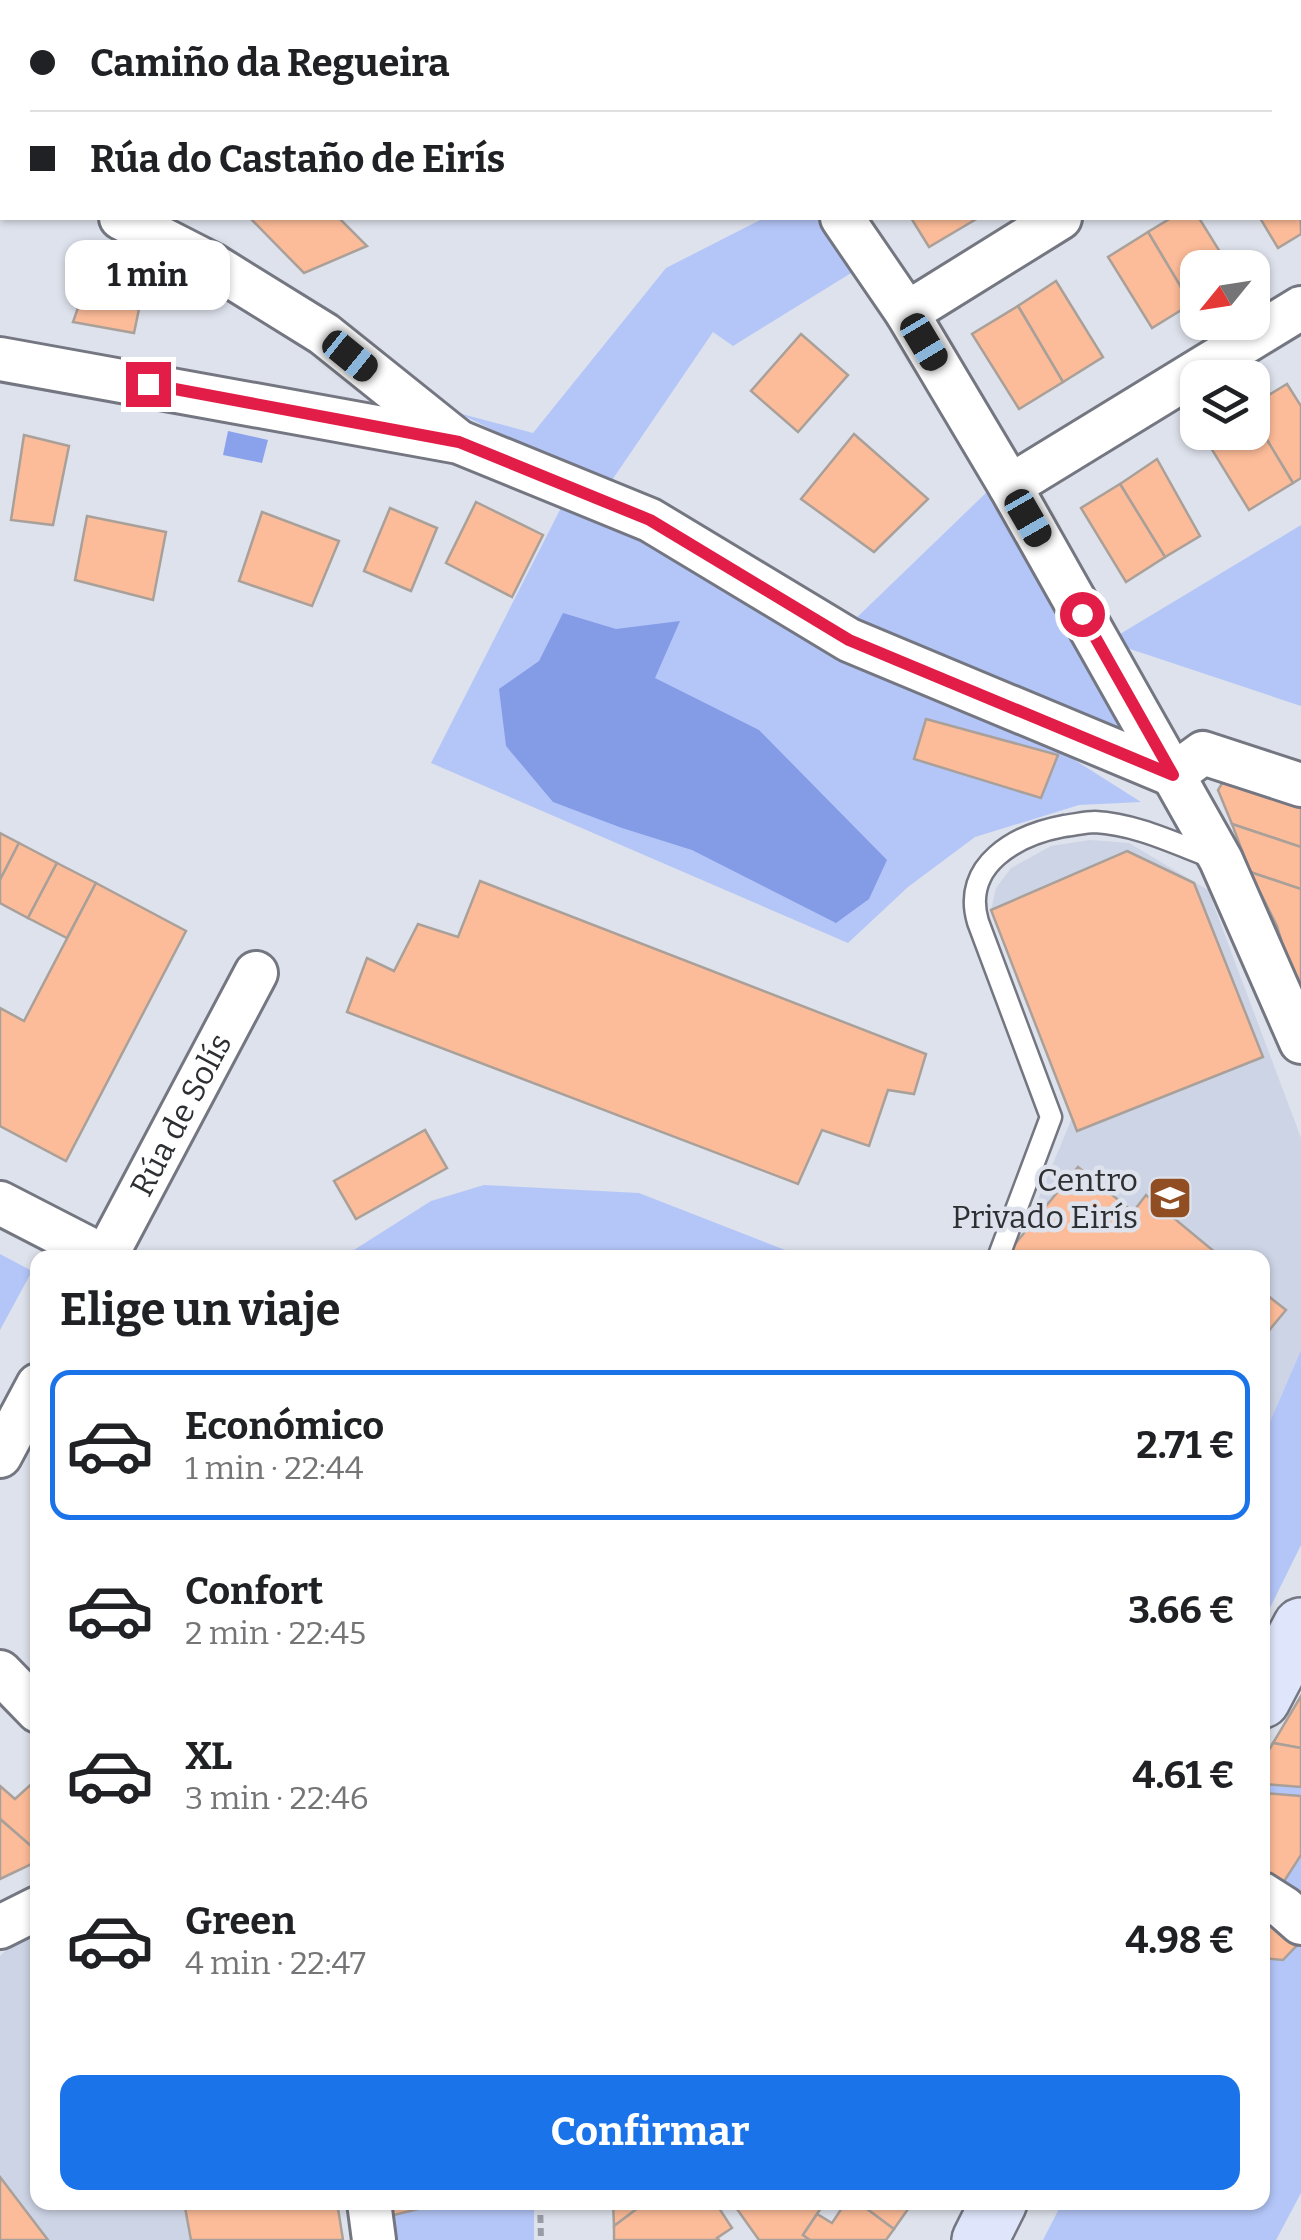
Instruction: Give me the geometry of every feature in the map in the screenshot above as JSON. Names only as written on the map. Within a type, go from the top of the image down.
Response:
[{"type":"street","points":[[125,220],[211,264],[324,334],[459,442]]},
{"type":"street","points":[[843,220],[907,313],[1010,486],[1222,860],[1301,1042]]},
{"type":"street","points":[[907,313],[1057,220]]},
{"type":"street","points":[[1010,486],[1301,308]]},
{"type":"street","points":[[0,359],[459,442],[650,520],[849,640],[1173,775]]},
{"type":"street","points":[[1173,775],[1204,753],[1301,784]]},
{"type":"street","name":"Rúa de Solís","points":[[109,1250],[256,974]]},
{"type":"street","points":[[0,1202],[92,1250]]},
{"type":"street","points":[[0,1456],[30,1400]]},
{"type":"street","points":[[0,1672],[30,1703]]},
{"type":"street","points":[[1270,1899],[1301,1923]]},
{"type":"street","points":[[0,1927],[30,1912]]},
{"type":"street","points":[[370,2210],[374,2240]]},
{"type":"street","points":[[980,2240],[995,2210]]},
{"type":"lane","points":[[1001,1250],[1050,1117],[978,922],[974,897],[978,880],[998,854],[1018,842],[1038,833],[1092,822],[1123,826],[1222,860]]},
{"type":"path","points":[[540,2210],[541,2240]]},
{"type":"shaded area","points":[[760,220],[821,220],[856,270],[733,346],[713,332],[608,486],[458,413],[533,433],[666,268]]},
{"type":"shaded area","points":[[228,431],[268,440],[262,463],[223,455]]},
{"type":"shaded area","points":[[989,490],[1130,738],[848,626]]},
{"type":"shaded area","points":[[567,496],[1051,745],[1141,802],[1079,805],[975,837],[908,887],[848,943],[431,763]]},
{"type":"shaded area","points":[[1301,525],[1301,706],[1127,648],[1120,634]]},
{"type":"shaded area","points":[[563,613],[616,629],[680,621],[655,678],[759,730],[887,860],[869,899],[836,923],[692,850],[553,802],[506,746],[499,689],[539,661]]},
{"type":"shaded area","name":"Centro Privado Eirís","points":[[1090,840],[1129,843],[1208,890],[1301,1138],[1301,1350],[1270,1422],[1270,1250],[1017,1250],[1072,1118],[991,910],[996,888],[1011,868],[1051,846]]},
{"type":"shaded area","points":[[484,1185],[639,1193],[785,1250],[354,1250],[431,1201]]},
{"type":"shaded area","points":[[0,1254],[30,1270],[30,1275],[0,1330]]},
{"type":"shaded area","points":[[1301,1350],[1301,1545],[1270,1608],[1270,1422]]},
{"type":"shaded area","points":[[1301,1696],[1301,2193],[1276,2240],[1043,2240],[1058,2210],[1270,2210],[1270,1750]]},
{"type":"shaded area","points":[[30,1931],[30,2210],[338,2210],[343,2240],[0,2240],[0,1956]]},
{"type":"shaded area","points":[[385,2210],[534,2210],[534,2240],[389,2240]]},
{"type":"building","points":[[252,220],[341,220],[367,246],[304,273]]},
{"type":"building","points":[[912,220],[975,220],[929,247]]},
{"type":"building","points":[[1168,220],[1200,220],[1219,250],[1180,250],[1180,286],[1148,232]]},
{"type":"building","points":[[1261,220],[1301,220],[1301,234],[1278,248]]},
{"type":"building","points":[[1148,232],[1180,286],[1180,311],[1152,328],[1108,257]]},
{"type":"building","points":[[76,254],[113,261],[109,276],[144,285],[134,333],[73,322],[85,288],[70,282]]},
{"type":"building","points":[[1056,281],[1103,357],[1063,382],[1018,306]]},
{"type":"building","points":[[1018,306],[1063,382],[1019,409],[972,334]]},
{"type":"building","points":[[801,334],[848,375],[798,432],[751,391]]},
{"type":"building","points":[[1287,384],[1301,406],[1301,478],[1293,483],[1270,445],[1270,394]]},
{"type":"building","points":[[854,434],[928,499],[874,552],[801,499]]},
{"type":"building","points":[[24,435],[69,446],[53,525],[11,520]]},
{"type":"building","points":[[1270,445],[1293,483],[1249,510],[1212,450],[1270,450]]},
{"type":"building","points":[[1157,459],[1200,536],[1165,557],[1120,484]]},
{"type":"building","points":[[1120,484],[1165,557],[1126,582],[1081,508]]},
{"type":"building","points":[[476,502],[543,535],[512,597],[446,563]]},
{"type":"building","points":[[390,508],[437,528],[411,591],[364,571]]},
{"type":"building","points":[[262,512],[339,541],[312,606],[239,581]]},
{"type":"building","points":[[87,516],[166,532],[153,600],[75,580]]},
{"type":"building","points":[[926,719],[1058,755],[1041,798],[914,759]]},
{"type":"building","points":[[1227,775],[1301,802],[1301,847],[1232,824],[1218,790]]},
{"type":"building","points":[[1232,824],[1301,847],[1301,889],[1250,872]]},
{"type":"building","points":[[0,833],[19,843],[0,880]]},
{"type":"building","points":[[19,843],[57,863],[28,918],[0,903],[0,880]]},
{"type":"building","points":[[1127,851],[1194,883],[1263,1057],[1077,1131],[991,910]]},
{"type":"building","points":[[57,863],[96,883],[67,938],[28,918]]},
{"type":"building","points":[[1250,872],[1301,889],[1301,993],[1297,993],[1277,926]]},
{"type":"building","points":[[480,881],[926,1054],[914,1094],[888,1090],[869,1146],[822,1130],[798,1184],[347,1012],[367,958],[394,971],[418,924],[458,937]]},
{"type":"building","points":[[96,883],[186,931],[66,1161],[0,1126],[0,1008],[24,1021]]},
{"type":"building","points":[[425,1130],[447,1168],[356,1219],[334,1181]]},
{"type":"building","points":[[1078,1167],[1133,1212],[1146,1195],[1212,1250],[1010,1250]]},
{"type":"building","points":[[1270,1297],[1286,1310],[1270,1329]]},
{"type":"building","points":[[1301,1696],[1301,1748],[1273,1743]]},
{"type":"building","points":[[1273,1743],[1301,1748],[1301,1787],[1270,1785]]},
{"type":"building","points":[[30,1785],[30,1845],[0,1819],[0,1786],[15,1799]]},
{"type":"building","points":[[1270,1794],[1301,1796],[1301,1855],[1281,1886],[1270,1880]]},
{"type":"building","points":[[0,1819],[30,1845],[30,1865],[0,1879]]},
{"type":"building","points":[[1270,1919],[1299,1943],[1283,1960],[1270,1959]]},
{"type":"building","points":[[0,2177],[48,2240],[0,2240]]},
{"type":"building","points":[[185,2210],[338,2210],[343,2240],[191,2240]]},
{"type":"building","points":[[385,2210],[414,2210],[386,2217]]},
{"type":"building","points":[[613,2210],[635,2210],[614,2226]]},
{"type":"building","points":[[635,2210],[720,2210],[732,2228],[719,2240],[614,2240],[614,2226]]},
{"type":"building","points":[[738,2210],[820,2210],[803,2235],[810,2240],[759,2240]]},
{"type":"building","points":[[841,2210],[869,2210],[894,2229],[886,2240],[810,2240],[803,2235],[817,2214],[832,2223]]},
{"type":"building","points":[[869,2210],[907,2210],[894,2229]]},
{"type":"place","name":"Centro Privado Eirís","points":[[1170,1198]]},
{"type":"route","points":[[148,384],[459,442],[650,520],[849,640],[1173,775],[1082,614]]}]
